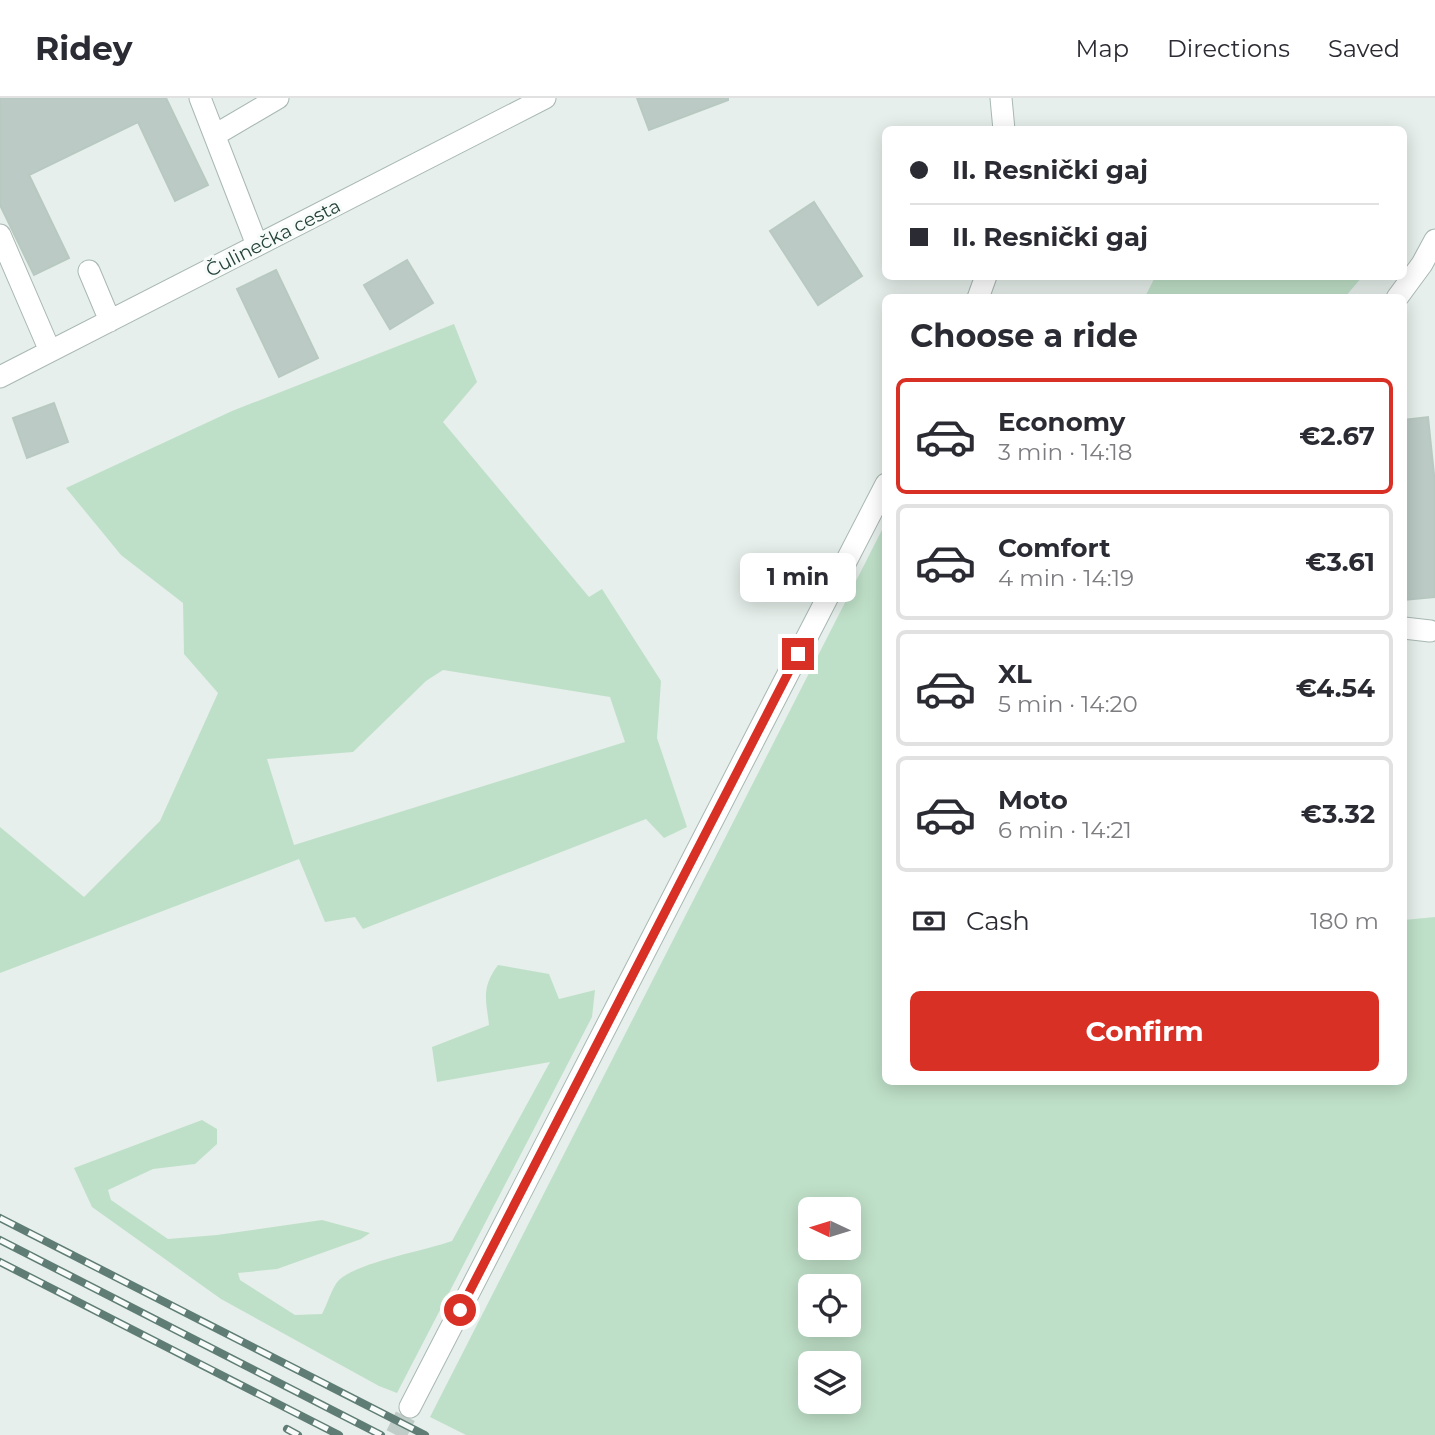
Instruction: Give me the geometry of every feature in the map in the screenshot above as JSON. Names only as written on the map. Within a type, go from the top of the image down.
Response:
[{"type":"street","points":[[200,98],[257,245]]},
{"type":"street","points":[[215,135],[278,98]]},
{"type":"street","name":"Čulinečka cesta","points":[[0,377],[545,98]]},
{"type":"street","points":[[1001,98],[1004,126]]},
{"type":"street","points":[[0,235],[50,351]]},
{"type":"street","points":[[1400,294],[1422,264],[1435,240]]},
{"type":"street","points":[[89,271],[110,321]]},
{"type":"street","points":[[410,1408],[882,492]]},
{"type":"street","points":[[1407,628],[1430,631]]},
{"type":"green space","points":[[1153,280],[1359,280],[1348,294],[1146,294]]},
{"type":"green space","points":[[454,324],[477,382],[443,422],[589,597],[602,589],[661,681],[657,738],[687,827],[664,838],[646,819],[363,929],[355,917],[325,922],[299,859],[0,973],[0,827],[84,897],[160,821],[218,693],[184,654],[183,603],[121,555],[66,488],[232,411]],"holes":[[[443,670],[610,697],[625,742],[294,845],[267,759],[353,752],[426,681]]]},
{"type":"green space","points":[[882,530],[882,1085],[1407,1085],[1407,920],[1435,917],[1435,1435],[466,1435],[430,1417]]},
{"type":"green space","points":[[498,965],[549,974],[559,999],[595,990],[592,1017],[397,1393],[379,1386],[221,1299],[92,1207],[74,1168],[202,1120],[217,1129],[217,1144],[195,1164],[153,1169],[108,1190],[111,1200],[168,1239],[322,1220],[370,1233],[361,1239],[277,1269],[238,1273],[240,1280],[295,1315],[322,1314],[336,1283],[348,1274],[376,1262],[452,1241],[550,1062],[437,1082],[432,1047],[489,1025],[487,987]]},
{"type":"building","points":[[0,98],[166,98],[208,185],[175,201],[138,122],[29,175],[69,258],[34,275],[0,205]]},
{"type":"building","points":[[637,98],[728,98],[728,100],[649,130]]},
{"type":"building","points":[[814,202],[862,276],[818,305],[770,231]]},
{"type":"building","points":[[407,260],[433,303],[390,329],[364,285]]},
{"type":"building","points":[[276,270],[318,358],[279,377],[237,289]]},
{"type":"building","points":[[54,403],[68,442],[27,458],[13,418]]},
{"type":"building","points":[[1428,417],[1435,484],[1435,597],[1407,600],[1407,420]]},
{"type":"tunnel","points":[[396,1435],[410,1407]]},
{"type":"railway","points":[[0,1218],[425,1435]]},
{"type":"railway","points":[[0,1240],[381,1435]]},
{"type":"railway","points":[[0,1262],[339,1435]]},
{"type":"railway","points":[[287,1429],[298,1435]]},
{"type":"route","points":[[460,1310],[798,654]]}]
